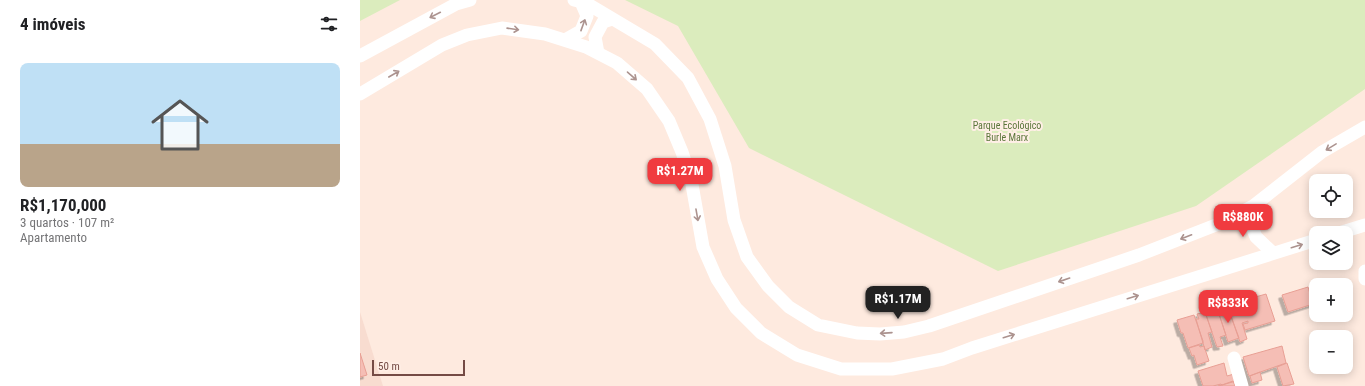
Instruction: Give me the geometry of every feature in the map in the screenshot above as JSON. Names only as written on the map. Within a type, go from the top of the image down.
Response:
[{"type":"street","points":[[360,56],[449,8],[470,0]]},
{"type":"street","points":[[578,1],[586,3],[655,44],[688,78],[710,119],[725,166],[734,220],[747,257],[768,286],[789,307],[818,325],[857,333],[880,334],[904,332],[929,326],[1139,255],[1222,223],[1253,206],[1322,152],[1365,127]]},
{"type":"street","points":[[565,40],[581,32],[587,16],[578,1]]},
{"type":"street","points":[[598,53],[595,37],[603,22],[612,19]]},
{"type":"street","points":[[360,94],[442,45],[466,35],[502,28],[545,34],[565,40],[586,47],[617,63],[647,89],[669,121],[691,179],[703,247],[717,280],[736,308],[760,333],[797,355],[841,369],[892,369],[943,359],[972,348],[1309,242]]},
{"type":"street","points":[[1253,206],[1252,226],[1256,237],[1273,254]]},
{"type":"street","points":[[1353,229],[1365,225]]},
{"type":"street","points":[[1365,271],[1365,279]]},
{"type":"street","points":[[1234,358],[1242,386]]},
{"type":"shaded area","points":[[360,312],[383,386],[360,386]]},
{"type":"green space","points":[[360,0],[400,0],[360,21]]},
{"type":"green space","name":"Parque Ecológico Burle Marx","points":[[625,0],[1365,0],[1365,89],[1196,206],[998,271],[749,148],[678,26]]},
{"type":"building","points":[[1308,287],[1309,305],[1288,312],[1282,295]]},
{"type":"building","points":[[1266,294],[1275,321],[1245,330],[1243,324],[1248,323],[1248,321],[1242,323],[1247,339],[1240,342],[1227,305]]},
{"type":"building","points":[[1227,305],[1239,338],[1228,342],[1217,308]]},
{"type":"building","points":[[1217,308],[1226,335],[1220,337],[1223,346],[1217,347],[1205,312]]},
{"type":"building","points":[[1205,312],[1212,332],[1208,333],[1212,347],[1205,350],[1196,319],[1199,319],[1197,314]]},
{"type":"building","points":[[1194,315],[1203,343],[1188,348],[1177,320]]},
{"type":"building","points":[[1199,345],[1200,347],[1204,346],[1209,361],[1197,365],[1194,355],[1192,356],[1189,348]]},
{"type":"building","points":[[1282,346],[1286,363],[1249,376],[1243,357]]},
{"type":"building","points":[[360,353],[367,375],[360,377]]},
{"type":"building","points":[[1224,363],[1227,376],[1234,374],[1236,381],[1222,385],[1203,386],[1198,371]]},
{"type":"building","points":[[1287,363],[1294,384],[1283,386],[1277,367]]},
{"type":"building","points":[[1260,372],[1262,380],[1252,383],[1250,376]]},
{"type":"building","points":[[1233,381],[1235,386],[1218,386],[1222,385]]}]
